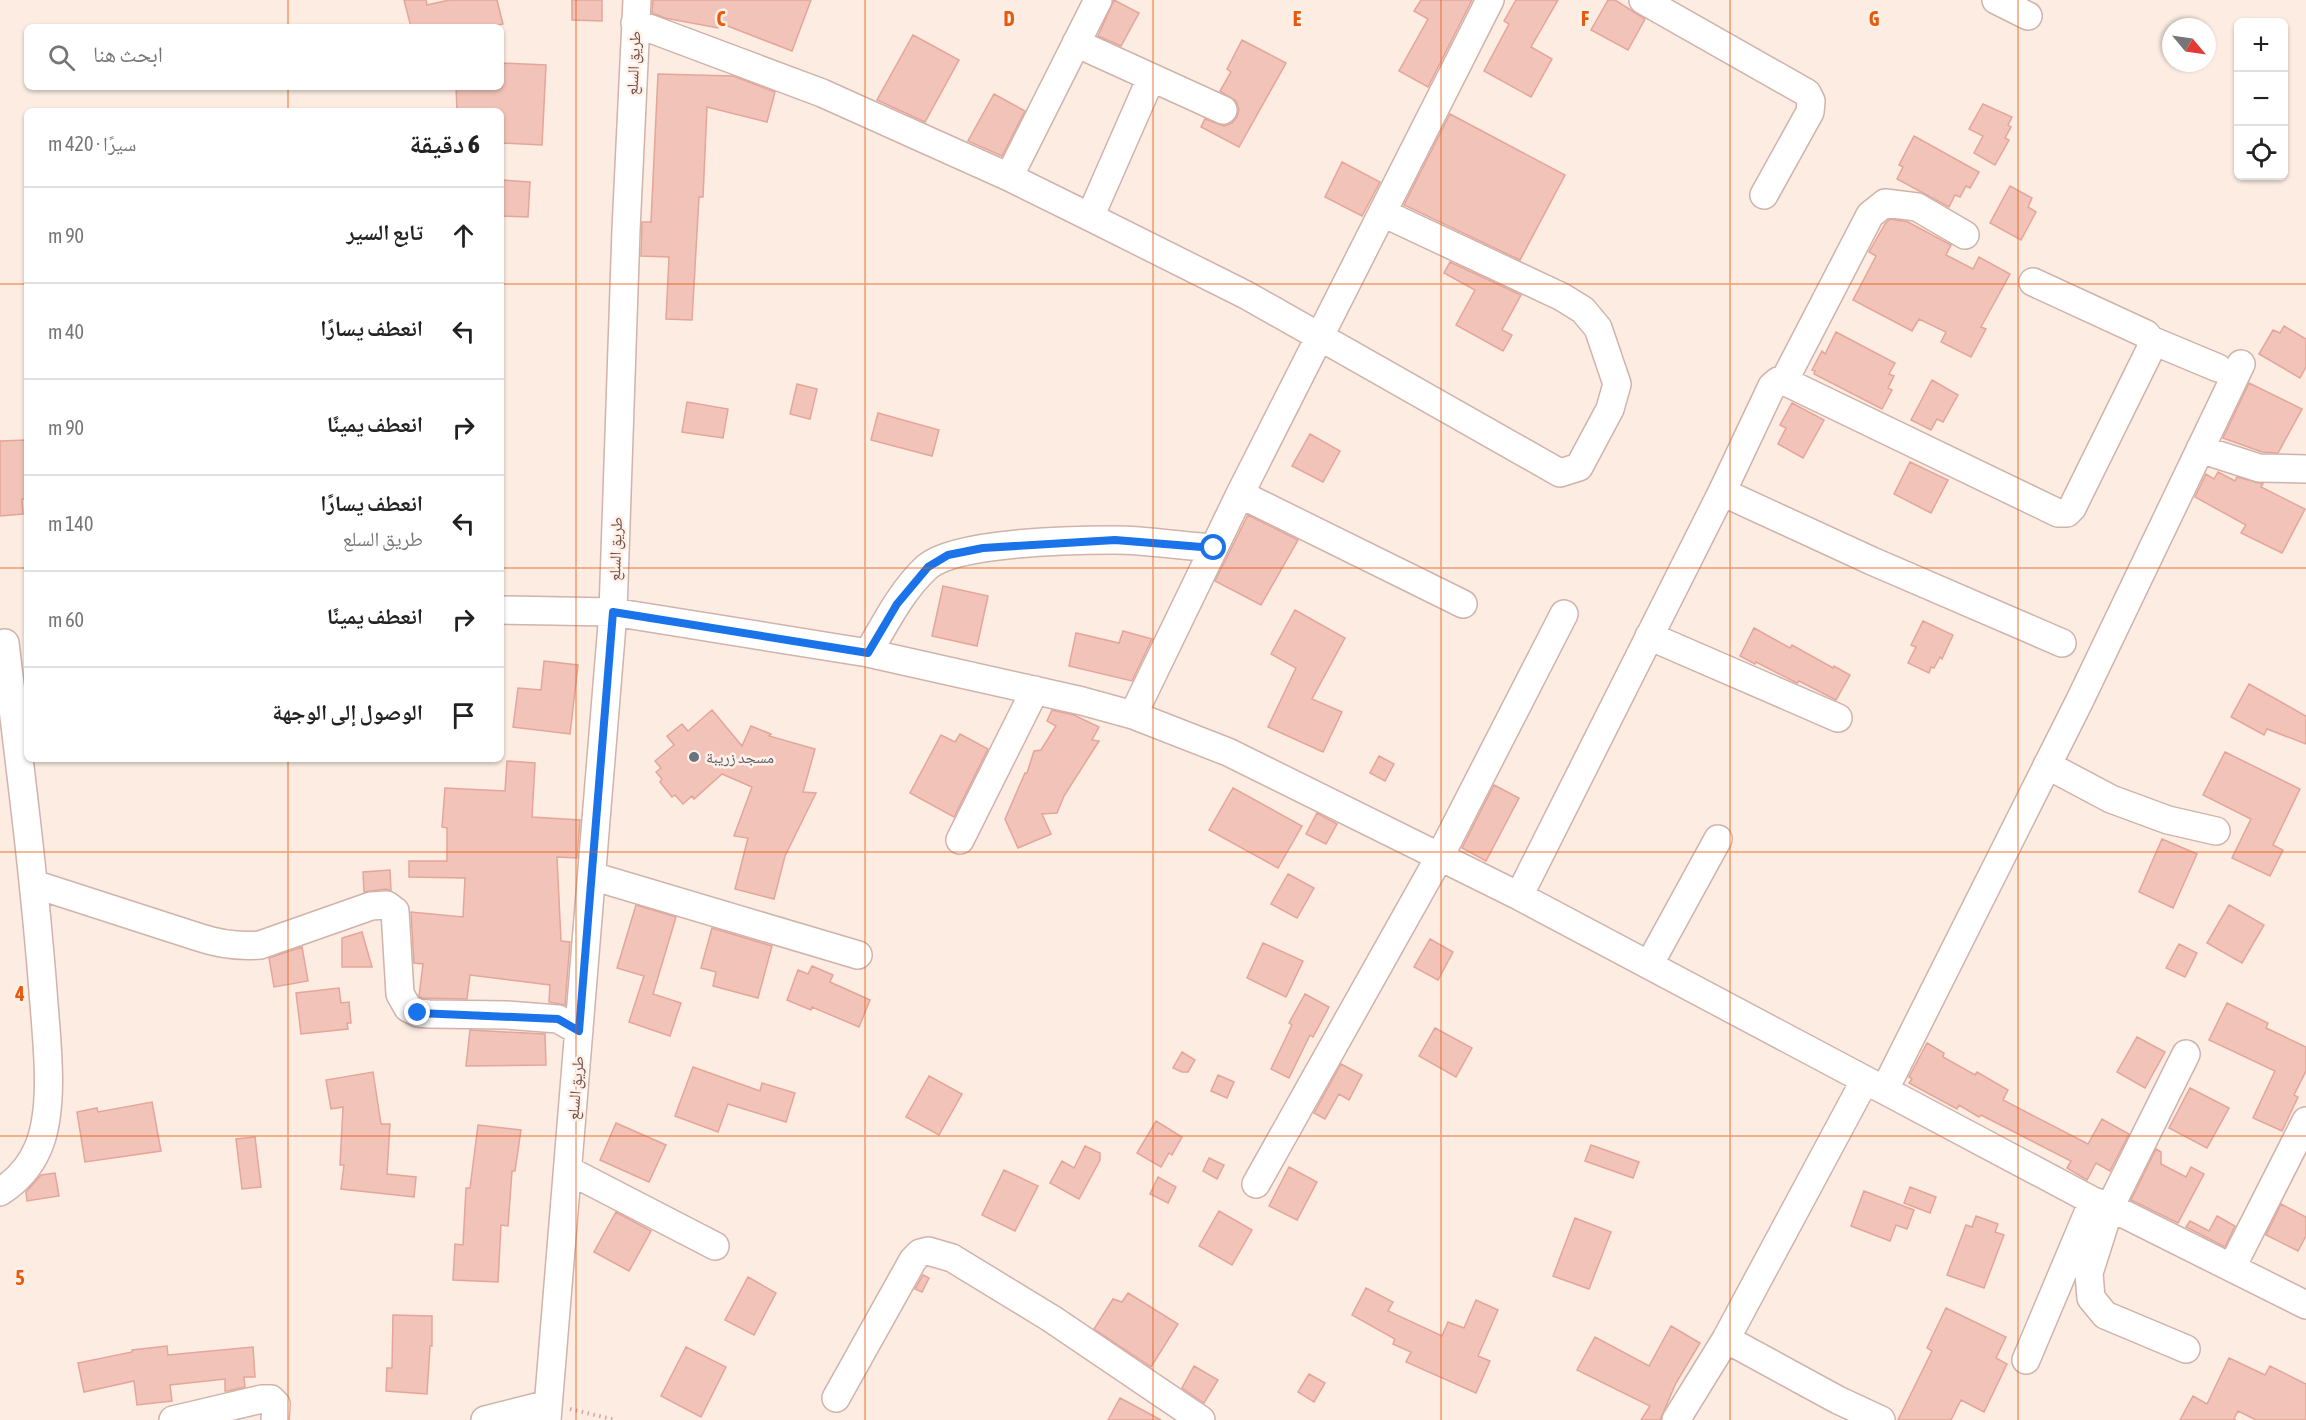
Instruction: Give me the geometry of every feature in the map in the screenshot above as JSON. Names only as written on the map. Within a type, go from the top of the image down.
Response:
[{"type":"street","points":[[1009,177],[1098,0]]},
{"type":"street","points":[[1133,715],[1240,494],[1490,0]]},
{"type":"street","points":[[1643,0],[1807,93],[1811,101],[1810,112],[1764,195]]},
{"type":"street","points":[[1996,0],[2028,16]]},
{"type":"street","points":[[636,11],[1009,177],[1236,290],[1560,473],[1579,467],[1610,409],[1617,384],[1598,328],[1583,310],[1562,297],[1383,213]]},
{"type":"street","name":"طريق السلع","points":[[547,1412],[613,612],[636,11]]},
{"type":"street","points":[[1076,44],[1223,110]]},
{"type":"street","points":[[1090,217],[1151,78]]},
{"type":"street","points":[[1784,381],[1870,215],[1885,203],[1917,207],[1965,235]]},
{"type":"street","points":[[1676,1420],[1875,1084],[2047,765],[2200,449],[2230,366],[2151,340],[2145,334],[2033,282]]},
{"type":"street","points":[[1519,896],[1722,492],[1772,386],[1778,381],[1784,381],[2058,513],[2067,513],[2072,508],[2150,350],[2151,340]]},
{"type":"street","points":[[2200,449],[2259,468],[2306,469]]},
{"type":"street","points":[[1722,492],[1872,561],[2062,643]]},
{"type":"street","points":[[1240,494],[1463,604]]},
{"type":"street","points":[[868,653],[897,604],[928,567],[948,555],[983,548],[1115,540],[1214,548]]},
{"type":"street","points":[[504,610],[613,612],[868,653],[1035,690],[1133,715],[1228,752],[1440,856],[2102,1204],[2306,1305]]},
{"type":"street","points":[[1256,1184],[1440,856],[1564,614]]},
{"type":"street","points":[[1649,636],[1838,718]]},
{"type":"street","points":[[0,1192],[24,1173],[38,1148],[46,1116],[48,1074],[34,884],[11,642]]},
{"type":"street","points":[[960,840],[1035,690]]},
{"type":"street","points":[[2047,765],[2111,799],[2169,820],[2216,831]]},
{"type":"street","points":[[1649,965],[1718,839]]},
{"type":"street","points":[[592,876],[858,955]]},
{"type":"street","points":[[34,884],[198,938],[241,947],[260,945],[371,906],[387,904],[395,911],[400,994],[408,1008],[418,1013],[429,1014],[506,1015],[558,1019],[579,1031]]},
{"type":"street","points":[[2026,1360],[2102,1204],[2186,1054]]},
{"type":"street","points":[[2232,1267],[2306,1121]]},
{"type":"street","points":[[568,1170],[715,1246]]},
{"type":"street","points":[[2102,1204],[2089,1274],[2091,1298],[2105,1315],[2186,1349]]},
{"type":"street","points":[[836,1398],[913,1260],[920,1253],[928,1251],[952,1258],[1052,1319],[1174,1413],[1201,1420]]},
{"type":"street","points":[[1726,1339],[1838,1400],[1881,1420]]},
{"type":"street","points":[[173,1420],[262,1399],[271,1399],[276,1404],[275,1420]]},
{"type":"street","points":[[484,1420],[547,1412]]},
{"type":"path","points":[[547,1412],[616,1420]]},
{"type":"building","points":[[404,0],[426,0],[427,5],[449,0],[497,0],[503,24],[410,24]]},
{"type":"building","points":[[572,0],[602,0],[602,21],[572,20]]},
{"type":"building","points":[[653,0],[811,0],[792,51],[720,23],[718,28],[665,18],[652,13]]},
{"type":"building","points":[[1114,0],[1139,13],[1121,46],[1098,36]]},
{"type":"building","points":[[1421,0],[1472,0],[1428,87],[1399,71],[1428,19],[1414,11]]},
{"type":"building","points":[[1516,0],[1558,0],[1531,47],[1552,59],[1531,97],[1484,71],[1509,24],[1504,21]]},
{"type":"building","points":[[1608,0],[1615,0],[1645,19],[1628,50],[1591,30]]},
{"type":"building","points":[[913,35],[959,60],[925,122],[877,100]]},
{"type":"building","points":[[1242,40],[1286,63],[1239,147],[1201,127],[1205,119],[1224,126],[1232,123],[1237,117],[1239,109],[1236,101],[1220,91],[1231,72],[1227,69]]},
{"type":"building","points":[[504,63],[546,65],[542,145],[504,143],[504,108],[457,108],[456,90],[504,90]]},
{"type":"building","points":[[658,74],[733,76],[775,92],[767,122],[707,107],[703,197],[699,197],[692,320],[666,319],[669,257],[641,256],[642,222],[651,222]]},
{"type":"building","points":[[994,94],[1025,111],[1002,156],[968,141]]},
{"type":"building","points":[[1983,104],[2012,117],[2008,125],[2011,127],[2005,138],[2009,140],[1995,165],[1974,153],[1983,136],[1969,129]]},
{"type":"building","points":[[1450,114],[1565,175],[1520,260],[1404,205]]},
{"type":"building","points":[[1914,136],[1979,172],[1970,188],[1966,186],[1960,197],[1955,195],[1949,207],[1897,179],[1903,167],[1899,165]]},
{"type":"building","points":[[1342,162],[1380,182],[1362,216],[1325,197]]},
{"type":"building","points":[[504,180],[530,182],[528,217],[504,216]]},
{"type":"building","points":[[2010,186],[2032,198],[2028,207],[2036,212],[2021,240],[1990,223]]},
{"type":"building","points":[[1890,219],[1908,222],[1951,245],[1946,255],[1973,269],[1979,257],[2010,274],[1981,327],[1986,329],[1971,357],[1941,342],[1946,332],[1919,319],[1912,331],[1853,300],[1876,256],[1869,252]]},
{"type":"building","points":[[1450,262],[1521,295],[1502,330],[1512,335],[1503,351],[1456,325],[1475,290],[1444,273]]},
{"type":"building","points":[[2284,326],[2306,339],[2306,367],[2300,378],[2259,354],[2273,330],[2280,333]]},
{"type":"building","points":[[1836,332],[1895,363],[1889,374],[1894,376],[1888,388],[1892,390],[1882,409],[1814,374],[1815,371],[1812,370],[1822,351],[1825,354]]},
{"type":"building","points":[[1932,380],[1958,395],[1943,422],[1937,419],[1931,430],[1911,420]]},
{"type":"building","points":[[2249,383],[2302,409],[2278,453],[2262,452],[2223,438]]},
{"type":"building","points":[[797,384],[817,389],[810,419],[790,414]]},
{"type":"building","points":[[687,402],[728,409],[723,438],[682,432]]},
{"type":"building","points":[[1792,403],[1824,420],[1803,458],[1778,444],[1786,428],[1780,425]]},
{"type":"building","points":[[878,413],[939,430],[932,456],[871,440]]},
{"type":"building","points":[[1310,434],[1340,451],[1323,482],[1292,466]]},
{"type":"building","points":[[24,440],[23,514],[0,516],[0,441]]},
{"type":"building","points":[[1910,462],[1948,480],[1931,513],[1894,494]]},
{"type":"building","points":[[2218,472],[2235,481],[2237,477],[2263,484],[2261,487],[2305,509],[2282,553],[2241,533],[2246,525],[2195,497],[2206,474],[2214,479]]},
{"type":"building","points":[[1248,515],[1298,540],[1261,605],[1215,581]]},
{"type":"building","points":[[943,586],[988,596],[977,646],[932,636]]},
{"type":"building","points":[[1295,610],[1345,638],[1312,699],[1342,712],[1323,752],[1268,727],[1296,668],[1271,654]]},
{"type":"building","points":[[1923,621],[1953,635],[1942,659],[1940,657],[1929,673],[1908,663],[1916,647],[1911,645]]},
{"type":"building","points":[[1754,628],[1790,648],[1792,645],[1850,675],[1836,700],[1799,681],[1797,683],[1740,656]]},
{"type":"building","points":[[1123,631],[1152,639],[1132,681],[1069,666],[1076,633],[1119,643]]},
{"type":"building","points":[[544,661],[578,665],[570,734],[513,727],[518,688],[541,690]]},
{"type":"building","points":[[2249,684],[2306,716],[2306,744],[2267,729],[2264,735],[2231,717]]},
{"type":"building","points":[[712,710],[742,746],[751,726],[771,734],[769,736],[815,749],[803,792],[816,793],[785,856],[774,899],[735,889],[748,838],[734,836],[752,787],[722,774],[694,799],[692,796],[683,804],[675,795],[672,797],[660,782],[662,779],[656,772],[661,768],[655,761],[674,745],[667,736],[682,724],[688,731]]},
{"type":"building","points":[[1052,710],[1074,715],[1099,727],[1092,740],[1099,741],[1064,796],[1057,813],[1042,814],[1051,834],[1018,848],[1005,819],[1025,773],[1027,773],[1034,751],[1041,750],[1056,726],[1047,721]]},
{"type":"building","points":[[960,734],[988,749],[954,817],[910,793],[941,735],[955,742]]},
{"type":"building","points":[[2225,752],[2300,789],[2273,845],[2283,850],[2270,876],[2232,858],[2251,819],[2203,795]]},
{"type":"building","points":[[1379,756],[1394,764],[1385,781],[1370,773]]},
{"type":"building","points":[[507,761],[535,763],[532,817],[580,820],[577,858],[557,857],[561,941],[570,942],[565,1005],[549,1002],[550,985],[470,975],[467,999],[422,998],[419,996],[423,964],[414,963],[411,912],[463,917],[465,878],[409,877],[409,861],[447,861],[447,828],[442,827],[445,788],[505,791]]},
{"type":"building","points":[[1494,785],[1519,798],[1486,861],[1462,848]]},
{"type":"building","points":[[1233,788],[1302,826],[1278,868],[1209,830]]},
{"type":"building","points":[[1317,813],[1337,824],[1326,844],[1306,834]]},
{"type":"building","points":[[2162,839],[2197,854],[2173,908],[2139,892]]},
{"type":"building","points":[[390,870],[391,891],[386,889],[364,892],[363,872]]},
{"type":"building","points":[[1288,874],[1314,888],[1297,918],[1271,904]]},
{"type":"building","points":[[636,905],[676,917],[653,994],[681,1003],[670,1036],[629,1022],[644,976],[617,968]]},
{"type":"building","points":[[2229,905],[2264,925],[2242,963],[2207,943]]},
{"type":"building","points":[[712,928],[772,946],[758,998],[713,986],[716,972],[701,968]]},
{"type":"building","points":[[362,932],[372,967],[342,967],[342,938]]},
{"type":"building","points":[[1430,939],[1453,952],[1438,980],[1414,967]]},
{"type":"building","points":[[1263,943],[1303,961],[1286,997],[1247,978]]},
{"type":"building","points":[[2179,944],[2197,953],[2185,977],[2166,968]]},
{"type":"building","points":[[302,947],[308,981],[274,987],[269,958]]},
{"type":"building","points":[[812,966],[833,975],[830,982],[870,1000],[859,1027],[812,1007],[811,1010],[787,1000],[798,970],[808,974]]},
{"type":"building","points":[[339,988],[341,1003],[349,1002],[351,1023],[347,1023],[348,1029],[301,1034],[296,993]]},
{"type":"building","points":[[1305,994],[1329,1007],[1313,1037],[1310,1035],[1289,1078],[1271,1069],[1292,1025],[1289,1023]]},
{"type":"building","points":[[2227,1003],[2268,1023],[2266,1028],[2306,1047],[2306,1071],[2294,1095],[2298,1097],[2282,1131],[2253,1118],[2275,1071],[2209,1040]]},
{"type":"building","points":[[1435,1028],[1472,1048],[1456,1077],[1419,1056]]},
{"type":"building","points":[[470,1030],[545,1034],[546,1065],[466,1066]]},
{"type":"building","points":[[2137,1037],[2165,1052],[2145,1088],[2117,1072]]},
{"type":"building","points":[[1927,1043],[1944,1053],[1943,1057],[1975,1075],[1977,1072],[2008,1090],[2003,1100],[2088,1144],[2102,1119],[2129,1134],[2110,1171],[2096,1163],[2087,1180],[2067,1168],[2071,1161],[1981,1115],[1979,1117],[1959,1105],[1957,1109],[1909,1083],[1912,1079],[1909,1077]]},
{"type":"building","points":[[1182,1052],[1195,1060],[1188,1072],[1173,1068]]},
{"type":"building","points":[[1341,1064],[1362,1075],[1349,1100],[1339,1094],[1325,1119],[1314,1113]]},
{"type":"building","points":[[693,1067],[760,1091],[762,1083],[795,1093],[786,1122],[728,1104],[718,1132],[675,1116]]},
{"type":"building","points":[[373,1072],[381,1124],[390,1124],[387,1174],[416,1177],[414,1197],[341,1189],[344,1165],[340,1165],[343,1107],[331,1109],[326,1080]]},
{"type":"building","points":[[1218,1075],[1234,1082],[1227,1098],[1211,1091]]},
{"type":"building","points":[[929,1076],[962,1094],[939,1135],[906,1117]]},
{"type":"building","points":[[2190,1088],[2229,1108],[2207,1148],[2169,1128]]},
{"type":"building","points":[[152,1102],[161,1151],[85,1162],[77,1112],[97,1108],[98,1112]]},
{"type":"building","points":[[1156,1121],[1182,1137],[1172,1155],[1169,1153],[1161,1167],[1137,1153]]},
{"type":"building","points":[[616,1123],[666,1145],[649,1182],[600,1160]]},
{"type":"building","points":[[478,1125],[521,1130],[515,1171],[512,1171],[508,1226],[501,1225],[498,1282],[453,1280],[455,1244],[463,1245],[466,1188],[470,1188]]},
{"type":"building","points":[[255,1137],[261,1187],[242,1189],[236,1139]]},
{"type":"building","points":[[1591,1145],[1639,1162],[1633,1178],[1585,1161]]},
{"type":"building","points":[[1085,1146],[1100,1153],[1100,1160],[1079,1199],[1050,1183],[1062,1161],[1074,1168]]},
{"type":"building","points":[[2156,1149],[2161,1152],[2161,1164],[2186,1177],[2191,1167],[2204,1174],[2178,1223],[2131,1200]]},
{"type":"building","points":[[1209,1158],[1224,1165],[1217,1179],[1203,1171]]},
{"type":"building","points":[[1289,1167],[1317,1182],[1297,1220],[1269,1206]]},
{"type":"building","points":[[1004,1170],[1038,1186],[1015,1231],[982,1215]]},
{"type":"building","points":[[55,1173],[59,1196],[27,1201],[26,1192],[41,1175]]},
{"type":"building","points":[[1158,1177],[1176,1187],[1168,1203],[1150,1194]]},
{"type":"building","points":[[1910,1187],[1936,1197],[1930,1213],[1904,1203]]},
{"type":"building","points":[[1864,1191],[1914,1210],[1907,1229],[1896,1225],[1890,1241],[1851,1226]]},
{"type":"building","points":[[2281,1204],[2306,1217],[2306,1236],[2298,1251],[2266,1235]]},
{"type":"building","points":[[1219,1211],[1252,1230],[1232,1265],[1199,1246]]},
{"type":"building","points":[[616,1212],[651,1231],[629,1271],[594,1252]]},
{"type":"building","points":[[1976,1216],[1998,1224],[1995,1232],[2004,1235],[1984,1288],[1947,1275],[1966,1225],[1972,1227]]},
{"type":"building","points":[[2217,1216],[2235,1226],[2225,1247],[2186,1227],[2190,1221],[2209,1231]]},
{"type":"building","points":[[1575,1218],[1611,1232],[1589,1289],[1553,1276]]},
{"type":"building","points":[[923,1275],[929,1278],[922,1292],[915,1289]]},
{"type":"building","points":[[748,1277],[776,1293],[754,1335],[725,1320]]},
{"type":"building","points":[[1366,1288],[1393,1302],[1388,1311],[1442,1336],[1448,1322],[1464,1328],[1476,1300],[1498,1310],[1478,1356],[1490,1361],[1476,1393],[1406,1362],[1411,1352],[1393,1344],[1395,1339],[1352,1315]]},
{"type":"building","points":[[1128,1293],[1178,1324],[1151,1367],[1094,1329],[1113,1299],[1122,1302]]},
{"type":"building","points":[[1946,1308],[2006,1337],[1996,1358],[2007,1364],[1984,1412],[1961,1400],[1951,1420],[1898,1420],[1932,1351],[1927,1348]]},
{"type":"building","points":[[393,1315],[432,1316],[432,1346],[430,1346],[427,1394],[386,1391],[387,1368],[392,1368]]},
{"type":"building","points":[[1671,1326],[1700,1343],[1676,1383],[1660,1420],[1641,1420],[1650,1406],[1577,1370],[1595,1337],[1649,1366]]},
{"type":"building","points":[[167,1346],[168,1355],[253,1347],[255,1377],[244,1377],[245,1387],[228,1391],[225,1391],[225,1379],[170,1385],[172,1401],[137,1405],[134,1381],[84,1392],[78,1363],[132,1352],[132,1350]]},
{"type":"building","points":[[686,1347],[726,1367],[701,1417],[661,1396]]},
{"type":"building","points":[[2229,1358],[2265,1375],[2270,1366],[2306,1384],[2306,1420],[2256,1420],[2238,1411],[2234,1419],[2236,1420],[2180,1420],[2193,1396],[2207,1404]]},
{"type":"building","points":[[1194,1366],[1218,1380],[1204,1403],[1182,1388]]},
{"type":"building","points":[[1309,1374],[1325,1383],[1314,1402],[1298,1392]]},
{"type":"building","points":[[1120,1398],[1161,1420],[1108,1420]]},
{"type":"place","name":"مسجد زريبة","points":[[694,757]]},
{"type":"route","points":[[418,1013],[558,1019],[579,1031],[613,612],[868,653],[897,604],[928,567],[948,555],[983,548],[1115,540],[1214,548]]}]
